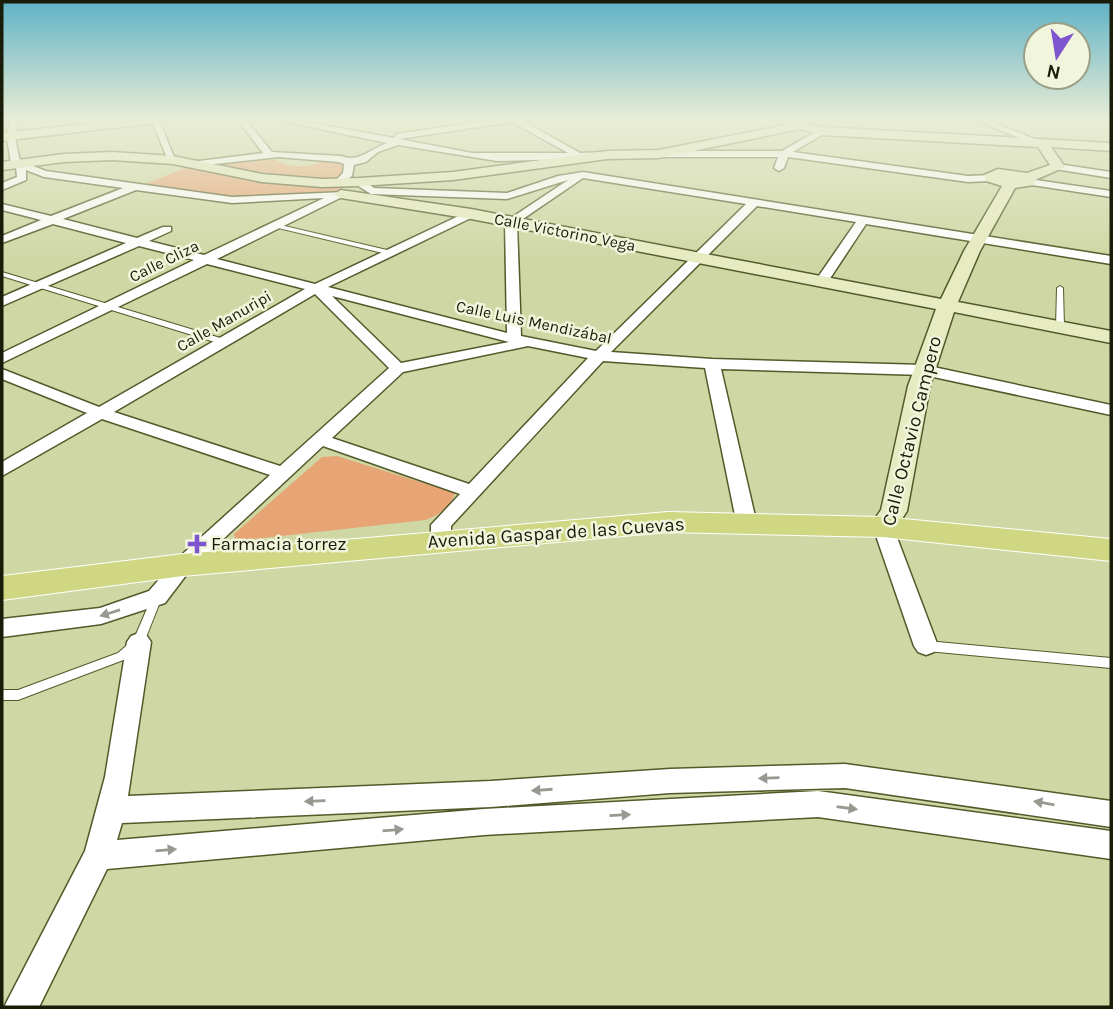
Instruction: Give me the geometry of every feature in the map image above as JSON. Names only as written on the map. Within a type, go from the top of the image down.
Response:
[{"type":"main road","name":"Avenida Gaspar de las Cuevas","points":[[2,568],[193,557],[441,533],[744,516],[888,519],[1111,531]]},
{"type":"main road","name":"Avenida Gaspar de las Cuevas","points":[[888,519],[1111,550]]},
{"type":"main road","name":"Avenida Gaspar de las Cuevas","points":[[2,588],[193,557]]},
{"type":"street","points":[[2,187],[22,178],[13,166]]},
{"type":"street","name":"Calle Victorino Vega","points":[[13,166],[55,176],[232,200],[340,188],[1111,337]]},
{"type":"street","points":[[202,166],[262,178],[340,188],[359,182],[453,176],[526,166]]},
{"type":"street","points":[[340,188],[348,174],[349,166]]},
{"type":"street","points":[[453,176],[462,166]]},
{"type":"street","points":[[877,166],[1111,194]]},
{"type":"street","points":[[1014,181],[1058,167],[1111,175]]},
{"type":"street","points":[[359,182],[371,191],[507,196],[523,193],[551,179],[583,175],[1111,260]]},
{"type":"street","points":[[2,628],[102,616],[158,597],[193,557],[281,473],[321,440],[398,368],[522,340],[511,222],[583,175]]},
{"type":"street","name":"Calle Octavio Campero","points":[[926,646],[888,519],[924,370],[947,305],[977,238],[1014,181]]},
{"type":"street","points":[[2,240],[136,187]]},
{"type":"street","name":"Calle Cliza","points":[[2,359],[276,226],[340,188]]},
{"type":"street","points":[[441,533],[474,492],[599,356],[755,201]]},
{"type":"street","name":"Calle Luis Mendizábal","points":[[2,206],[522,340],[599,356],[712,364],[924,370],[1111,410]]},
{"type":"street","name":"Calle Manuripi","points":[[2,470],[316,288],[471,214]]},
{"type":"street","points":[[822,280],[864,219]]},
{"type":"street","points":[[2,302],[167,229]]},
{"type":"street","points":[[316,288],[398,368]]},
{"type":"street","points":[[712,364],[744,516]]},
{"type":"street","points":[[2,374],[101,412],[281,473]]},
{"type":"street","points":[[321,440],[474,492]]},
{"type":"street","points":[[20,1007],[98,856],[112,810],[139,642]]},
{"type":"street","points":[[112,810],[491,794],[670,781],[845,776],[1021,799],[1111,814]]},
{"type":"street","points":[[98,856],[484,822],[818,804],[1111,845]]},
{"type":"lane","points":[[276,226],[387,252]]},
{"type":"lane","points":[[2,274],[224,342]]},
{"type":"lane","points":[[1060,288],[1060,327]]},
{"type":"lane","points":[[2,695],[18,695],[122,656],[139,642],[158,597]]},
{"type":"lane","points":[[926,646],[1111,663]]},
{"type":"shaded area","points":[[343,166],[342,178],[316,179],[223,167]]},
{"type":"shaded area","points":[[185,168],[290,184],[334,186],[344,191],[338,195],[230,199],[140,186]]},
{"type":"shaded area","points":[[337,456],[455,493],[443,510],[425,520],[236,541],[234,534],[322,457]]},
{"type":"place","name":"Farmacia torrez","points":[[197,544]]}]
